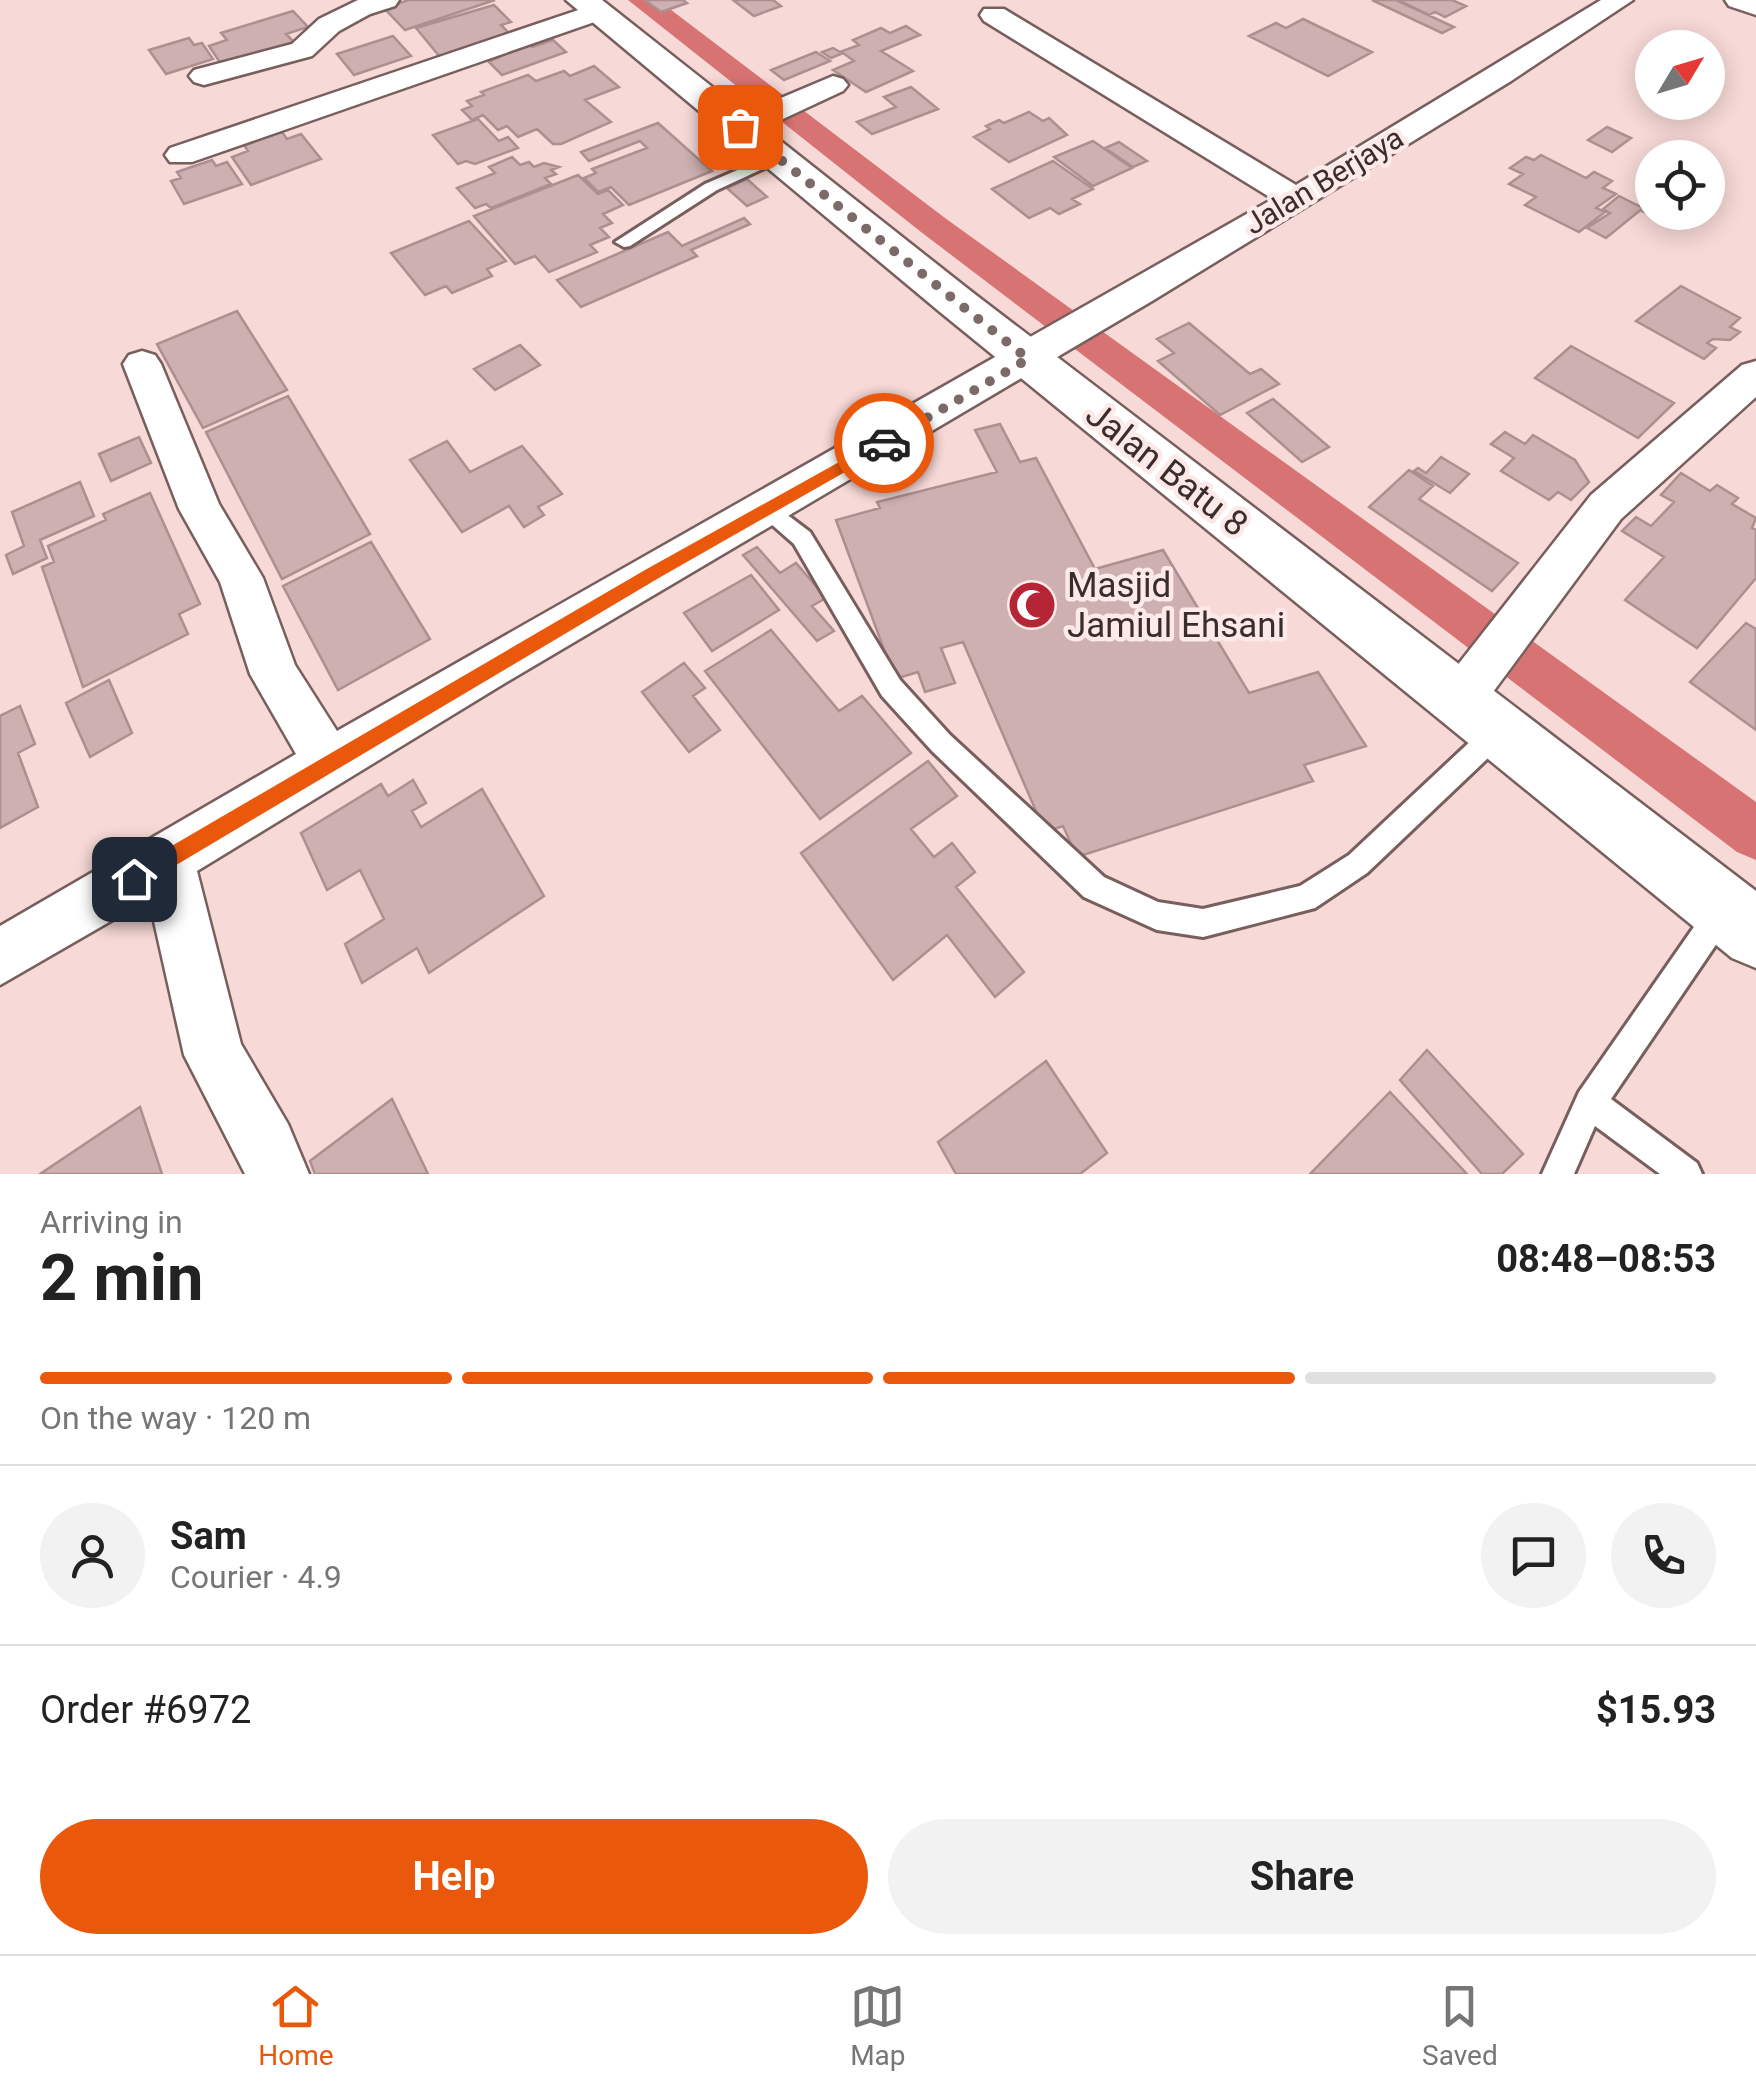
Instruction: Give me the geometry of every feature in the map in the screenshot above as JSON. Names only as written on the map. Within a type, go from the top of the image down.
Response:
[{"type":"street","points":[[204,76],[302,50],[329,25],[360,8],[386,0]]},
{"type":"street","name":"Jalan Berjaya","points":[[0,957],[1043,348],[1620,0]]},
{"type":"street","points":[[1738,0],[1756,7]]},
{"type":"street","points":[[181,155],[589,6]]},
{"type":"street","name":"Jalan Batu 8","points":[[589,6],[763,132],[1474,681],[1499,731],[1740,921]]},
{"type":"street","points":[[994,14],[1295,198]]},
{"type":"street","points":[[763,132],[825,88]]},
{"type":"street","points":[[142,364],[200,509],[241,578],[274,674],[330,764]]},
{"type":"street","points":[[1474,681],[1606,508],[1756,375]]},
{"type":"street","points":[[167,860],[214,1055],[266,1146],[276,1174]]},
{"type":"lane","points":[[624,242],[711,186],[763,132]]},
{"type":"lane","points":[[769,509],[802,538],[891,688],[941,743],[1094,886],[1158,916],[1203,923],[1305,898],[1358,864],[1499,731]]},
{"type":"lane","points":[[1558,1174],[1590,1102],[1740,921]]},
{"type":"lane","points":[[1590,1102],[1686,1174]]},
{"type":"building","points":[[409,0],[495,0],[405,30],[384,8]]},
{"type":"building","points":[[645,0],[683,0],[687,3],[661,12]]},
{"type":"building","points":[[733,0],[773,0],[781,6],[754,16]]},
{"type":"building","points":[[1372,0],[1396,0],[1454,27],[1442,33]]},
{"type":"building","points":[[1398,0],[1452,0],[1466,6],[1445,17],[1435,12],[1429,15]]},
{"type":"building","points":[[494,5],[511,22],[501,25],[511,35],[440,57],[416,28]]},
{"type":"building","points":[[293,11],[308,27],[286,34],[297,45],[251,60],[248,55],[221,64],[209,46],[227,40],[221,33]]},
{"type":"building","points":[[1303,19],[1372,52],[1328,76],[1249,36],[1276,23],[1286,28]]},
{"type":"building","points":[[906,26],[920,35],[881,51],[913,71],[866,92],[833,70],[854,61],[843,53],[831,58],[822,52],[833,48],[840,52],[859,45],[853,40],[881,28],[890,33]]},
{"type":"building","points":[[393,36],[411,56],[354,75],[337,54]]},
{"type":"building","points":[[189,38],[194,45],[202,43],[213,59],[166,74],[149,50]]},
{"type":"building","points":[[553,40],[566,52],[502,75],[489,62],[528,43],[532,47]]},
{"type":"building","points":[[816,52],[830,61],[784,80],[771,70]]},
{"type":"building","points":[[594,66],[619,87],[585,100],[611,122],[561,144],[553,144],[537,129],[518,137],[507,126],[498,130],[483,115],[472,120],[462,110],[472,106],[467,101],[484,95],[481,92],[528,75],[536,81],[564,71],[570,76]]},
{"type":"building","points":[[911,87],[938,109],[872,134],[857,122],[896,107],[884,97]]},
{"type":"building","points":[[1029,112],[1043,121],[1049,118],[1067,135],[1009,162],[974,137],[999,120],[1004,123]]},
{"type":"building","points":[[478,119],[499,141],[508,137],[518,148],[475,164],[458,164],[433,135]]},
{"type":"building","points":[[658,123],[712,171],[629,205],[611,187],[598,192],[584,178],[596,173],[592,169],[647,148],[640,141],[589,161],[581,152]]},
{"type":"building","points":[[1607,127],[1631,138],[1612,152],[1588,140]]},
{"type":"building","points":[[282,132],[287,139],[301,134],[321,159],[251,185],[232,157],[248,151],[244,145]]},
{"type":"building","points":[[1093,141],[1132,168],[1093,186],[1054,157]]},
{"type":"building","points":[[1119,142],[1147,161],[1133,167],[1105,148]]},
{"type":"building","points":[[1541,155],[1586,178],[1594,172],[1612,181],[1603,188],[1616,194],[1596,208],[1605,212],[1579,232],[1525,205],[1536,197],[1509,184],[1523,174],[1510,168],[1526,157],[1534,160]]},
{"type":"building","points":[[512,157],[520,165],[529,162],[534,167],[544,163],[559,167],[551,170],[556,174],[545,178],[551,184],[491,208],[486,204],[475,208],[457,188],[495,173],[489,167]]},
{"type":"building","points":[[212,160],[216,166],[227,162],[242,184],[184,204],[171,181],[181,178],[177,172]]},
{"type":"building","points":[[1053,161],[1093,189],[1072,199],[1080,204],[1059,214],[1050,208],[1029,218],[992,189]]},
{"type":"building","points":[[578,175],[598,194],[608,190],[623,205],[603,214],[612,223],[600,228],[609,237],[590,245],[597,252],[549,272],[535,256],[515,264],[474,216]]},
{"type":"building","points":[[747,179],[767,197],[747,206],[727,188]]},
{"type":"building","points":[[1619,196],[1635,204],[1635,214],[1606,238],[1587,228],[1610,213],[1603,209]]},
{"type":"building","points":[[744,218],[750,224],[691,250],[697,256],[581,307],[557,280],[668,232],[682,246]]},
{"type":"building","points":[[469,221],[506,261],[487,269],[492,276],[452,293],[446,286],[425,295],[391,253]]},
{"type":"building","points":[[1681,286],[1740,318],[1730,327],[1740,332],[1730,340],[1713,339],[1707,343],[1716,348],[1704,359],[1636,321]]},
{"type":"building","points":[[237,311],[287,390],[203,428],[157,344]]},
{"type":"building","points":[[1189,323],[1250,374],[1261,369],[1279,384],[1220,415],[1158,361],[1174,353],[1157,339]]},
{"type":"building","points":[[520,345],[540,365],[495,390],[474,369]]},
{"type":"building","points":[[1571,346],[1674,403],[1638,438],[1535,378]]},
{"type":"building","points":[[288,396],[370,534],[282,579],[206,432]]},
{"type":"building","points":[[1273,399],[1329,447],[1302,462],[1247,413]]},
{"type":"building","name":"Masjid Jamiul Ehsani","points":[[1000,424],[1020,462],[1036,458],[1095,569],[1163,550],[1249,693],[1318,672],[1366,746],[1304,765],[1313,781],[1077,857],[1063,826],[1045,832],[963,642],[941,648],[955,683],[925,692],[918,672],[895,679],[836,520],[880,508],[877,502],[997,472],[975,430]]},
{"type":"building","points":[[1505,432],[1525,444],[1533,435],[1575,460],[1589,482],[1571,500],[1558,492],[1549,500],[1501,471],[1514,458],[1491,444]]},
{"type":"building","points":[[139,437],[151,463],[111,481],[99,454]]},
{"type":"building","points":[[447,441],[470,472],[522,446],[562,494],[538,507],[544,515],[524,527],[509,506],[462,532],[410,460]]},
{"type":"building","points":[[1441,457],[1469,474],[1450,493],[1414,471],[1418,468],[1426,473]]},
{"type":"building","points":[[1409,470],[1433,486],[1419,499],[1518,563],[1492,591],[1369,507]]},
{"type":"building","points":[[1681,473],[1710,491],[1717,485],[1738,498],[1732,504],[1756,518],[1752,528],[1756,530],[1756,578],[1697,648],[1625,600],[1664,557],[1622,531],[1636,517],[1651,526],[1674,502],[1661,495]]},
{"type":"building","points":[[80,482],[94,516],[40,540],[47,558],[13,574],[6,555],[24,546],[12,512]]},
{"type":"building","points":[[150,493],[200,604],[179,614],[188,634],[83,687],[42,567],[54,562],[48,546],[106,520],[103,514]]},
{"type":"building","points":[[371,542],[430,639],[338,690],[283,586]]},
{"type":"building","points":[[757,547],[780,573],[796,563],[826,598],[812,606],[834,631],[817,641],[743,555]]},
{"type":"building","points":[[751,575],[779,610],[712,651],[684,613]]},
{"type":"building","points":[[1746,623],[1756,629],[1756,730],[1690,682]]},
{"type":"building","points":[[771,630],[839,711],[862,696],[911,753],[820,819],[705,671]]},
{"type":"building","points":[[684,663],[705,688],[693,696],[720,730],[689,752],[642,692]]},
{"type":"building","points":[[109,680],[132,733],[90,757],[66,703]]},
{"type":"building","points":[[20,706],[35,744],[18,753],[38,807],[0,828],[0,716]]},
{"type":"building","points":[[928,761],[957,796],[911,829],[934,857],[952,843],[975,872],[956,887],[1024,972],[995,997],[947,935],[893,980],[801,853]]},
{"type":"building","points":[[413,780],[426,803],[412,811],[421,827],[482,789],[544,896],[429,973],[417,948],[362,983],[345,944],[384,919],[360,870],[327,890],[301,833],[381,784],[388,796]]},
{"type":"building","points":[[1427,1050],[1523,1154],[1502,1174],[1482,1174],[1400,1080]]},
{"type":"building","points":[[1046,1061],[1107,1153],[1080,1174],[956,1174],[938,1142]]},
{"type":"building","points":[[1390,1092],[1467,1174],[1310,1174]]},
{"type":"building","points":[[392,1099],[428,1174],[315,1174],[310,1161]]},
{"type":"building","points":[[140,1107],[162,1174],[40,1174]]},
{"type":"waterway","points":[[641,0],[933,225],[1756,834]]},
{"type":"way so far","points":[[740,127],[1028,359],[884,443]]},
{"type":"place","name":"Masjid Jamiul Ehsani","points":[[1032,605]]},
{"type":"route","points":[[134,879],[651,574],[884,443]]}]
